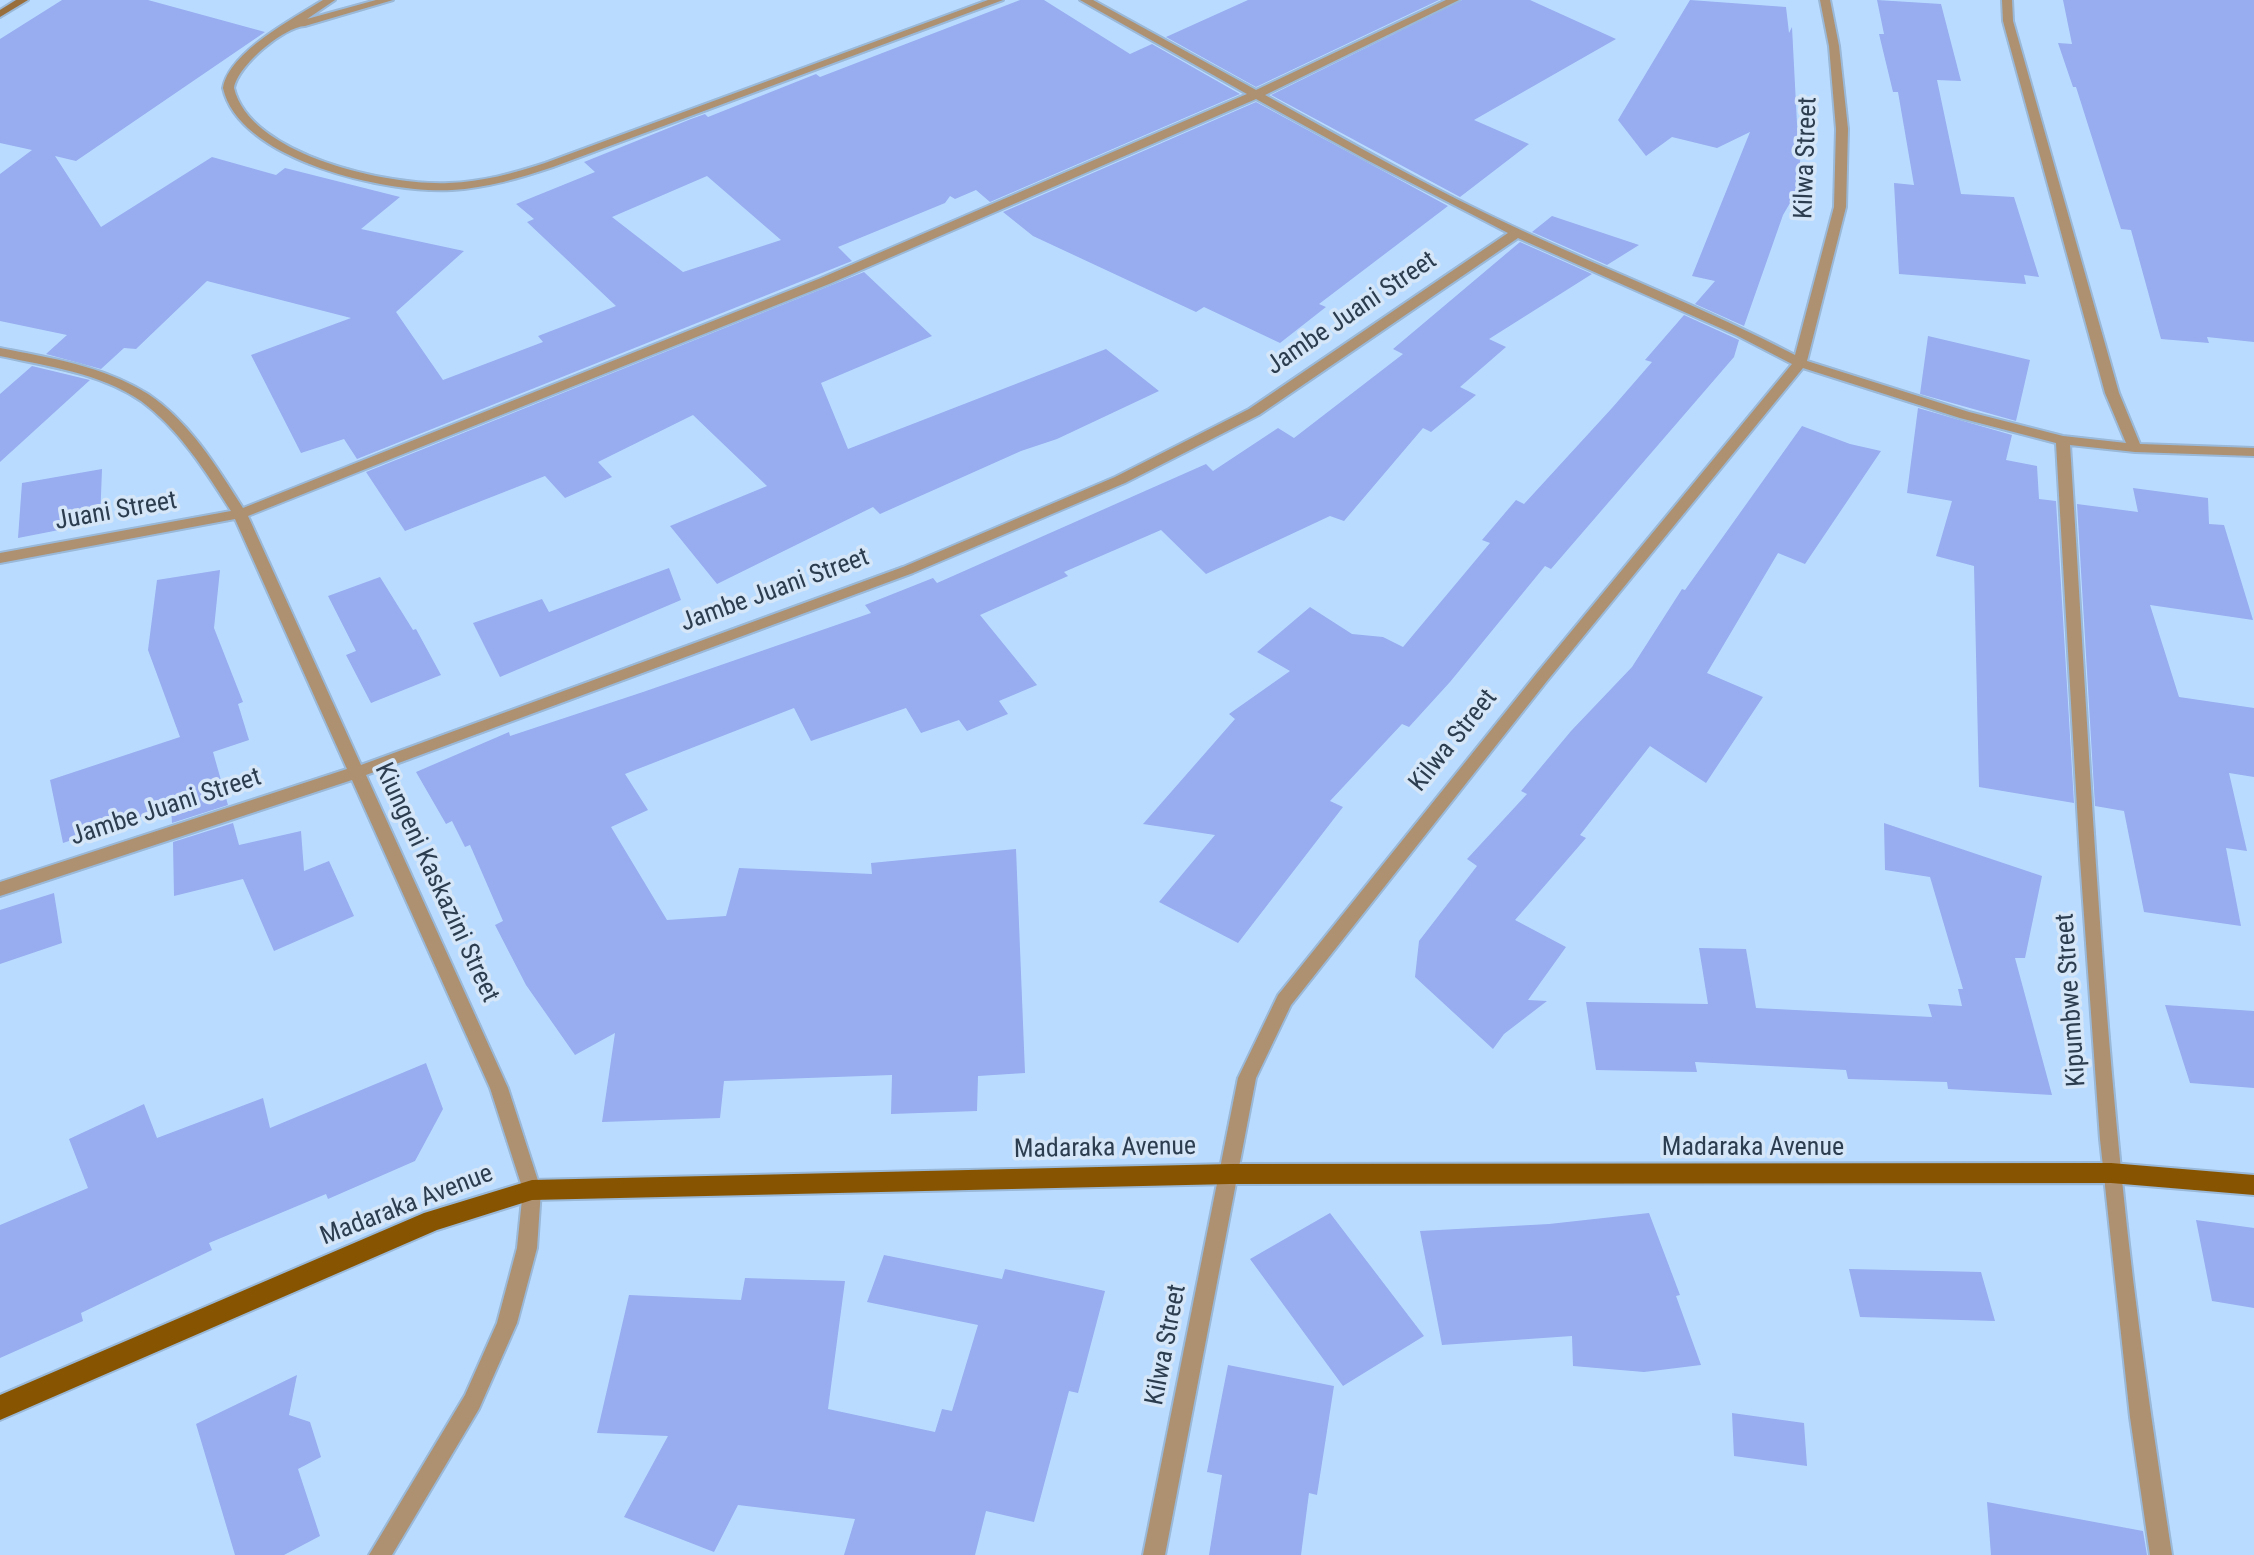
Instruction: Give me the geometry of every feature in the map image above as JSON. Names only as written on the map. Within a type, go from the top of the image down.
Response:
[{"type":"main road","points":[[0,14],[23,0]]},
{"type":"main road","name":"Madaraka Avenue","points":[[0,1408],[432,1221],[532,1190],[1230,1174],[2111,1173],[2254,1185]]},
{"type":"street","points":[[330,0],[286,28],[236,69],[229,83],[231,99],[250,125],[277,145],[307,159],[355,174],[449,188],[534,168],[998,0]]},
{"type":"street","points":[[286,28],[388,0]]},
{"type":"street","points":[[1085,0],[1255,95],[1517,233],[1741,332],[1800,363],[1965,415],[2063,440],[2135,448],[2254,452]]},
{"type":"street","name":"Juani Street","points":[[0,558],[240,514],[825,281],[1255,95],[1454,0]]},
{"type":"street","name":"Kilwa Street","points":[[1154,1555],[1247,1078],[1284,1000],[1492,738],[1800,363],[1840,207],[1842,129],[1834,46],[1825,0]]},
{"type":"street","points":[[2007,0],[2008,21],[2112,393],[2135,448]]},
{"type":"street","name":"Jambe Juani Street","points":[[0,889],[355,773],[908,570],[1120,480],[1254,412],[1517,233]]},
{"type":"street","name":"Kiungeni Kaskazini Street","points":[[0,352],[117,383],[160,410],[211,470],[240,514],[499,1088],[532,1190],[527,1248],[507,1323],[472,1402],[380,1555]]},
{"type":"street","name":"Kipumbwe Street","points":[[2063,440],[2111,1173],[2144,1453],[2161,1555]]},
{"type":"building","points":[[62,0],[148,0],[265,32],[76,161],[55,156],[101,227],[212,157],[276,175],[285,168],[400,197],[361,229],[464,251],[396,312],[443,380],[543,342],[538,336],[616,306],[527,222],[534,219],[516,204],[595,172],[584,162],[691,119],[705,114],[708,117],[816,74],[820,77],[1020,0],[1044,0],[1130,54],[1152,44],[1240,94],[990,202],[976,190],[955,199],[950,196],[945,203],[838,247],[852,261],[357,459],[344,439],[301,453],[251,355],[351,318],[207,281],[136,349],[124,348],[101,369],[46,354],[67,335],[0,321],[0,174],[32,150],[0,143],[0,39]],"holes":[[[707,176],[781,240],[683,272],[612,217]]]},
{"type":"building","points":[[1248,0],[1439,0],[1256,87],[1166,37]]},
{"type":"building","points":[[1462,0],[1530,0],[1616,39],[1474,120],[1529,144],[1460,197],[1271,95]]},
{"type":"building","points":[[1690,0],[1786,7],[1789,33],[1792,27],[1798,143],[1802,143],[1797,191],[1783,215],[1744,326],[1695,304],[1715,281],[1692,276],[1750,132],[1717,148],[1672,137],[1646,156],[1618,120]]},
{"type":"building","points":[[1877,0],[1941,4],[1961,81],[1937,80],[1961,194],[2014,197],[2039,277],[2024,275],[2026,284],[1899,274],[1894,183],[1914,185],[1898,92],[1893,92],[1879,34],[1884,34]]},
{"type":"building","points":[[2063,0],[2254,0],[2254,342],[2207,337],[2209,343],[2161,339],[2131,230],[2121,229],[2076,87],[2073,87],[2058,43],[2072,44]]},
{"type":"building","points":[[1256,102],[1448,206],[1319,304],[1326,307],[1280,343],[1204,307],[1196,312],[1033,236],[1003,212]]},
{"type":"building","points":[[1552,216],[1639,245],[1607,265],[1532,232]]},
{"type":"building","points":[[1520,242],[1592,274],[1489,339],[1506,347],[1460,387],[1476,395],[1431,432],[1423,428],[1344,521],[1330,516],[1206,574],[1161,530],[1064,572],[1068,576],[980,615],[1037,685],[999,701],[1008,714],[967,731],[959,720],[921,733],[906,708],[811,741],[794,708],[625,774],[648,810],[611,827],[667,920],[726,916],[739,868],[872,874],[871,863],[1016,849],[1025,1073],[978,1076],[977,1111],[891,1114],[892,1075],[724,1081],[720,1118],[602,1122],[615,1033],[575,1055],[526,985],[495,925],[503,921],[470,845],[465,847],[452,821],[446,824],[416,772],[509,732],[510,736],[871,613],[865,605],[933,578],[937,583],[1206,464],[1213,471],[1278,428],[1294,438],[1403,354],[1393,349]]},
{"type":"building","points":[[864,272],[932,336],[821,383],[848,449],[1106,349],[1159,391],[1057,439],[1021,451],[880,514],[873,507],[717,584],[670,526],[767,486],[693,415],[598,462],[612,477],[565,498],[545,476],[405,531],[366,472]]},
{"type":"building","points":[[1684,315],[1739,340],[1734,357],[1551,569],[1545,566],[1450,682],[1409,727],[1402,724],[1330,801],[1343,807],[1238,943],[1159,902],[1215,835],[1143,824],[1235,719],[1229,714],[1290,671],[1257,652],[1310,607],[1352,634],[1383,637],[1403,647],[1490,543],[1482,540],[1516,500],[1524,504],[1612,408],[1652,362],[1645,360]]},
{"type":"building","points":[[1928,336],[2030,360],[2016,421],[1920,394]]},
{"type":"building","points":[[32,366],[90,380],[0,462],[0,394]]},
{"type":"building","points":[[1918,408],[2012,435],[2006,460],[2037,466],[2039,499],[2056,501],[2074,803],[1979,787],[1974,566],[1936,556],[1952,501],[1907,493]]},
{"type":"building","points":[[1802,426],[1850,444],[1881,451],[1805,564],[1778,553],[1707,673],[1763,697],[1706,783],[1650,746],[1580,835],[1586,838],[1515,920],[1566,947],[1528,1000],[1547,1001],[1504,1034],[1493,1049],[1415,977],[1419,941],[1477,866],[1467,859],[1527,794],[1521,791],[1571,731],[1632,667],[1682,589],[1685,590]]},
{"type":"building","points":[[102,469],[100,522],[18,538],[22,483]]},
{"type":"building","points":[[2133,488],[2208,498],[2209,524],[2224,525],[2253,620],[2150,605],[2179,697],[2254,708],[2254,777],[2229,773],[2247,851],[2226,848],[2241,926],[2144,912],[2124,811],[2095,806],[2077,504],[2138,512]]},
{"type":"building","points":[[669,568],[681,600],[500,677],[473,623],[542,599],[549,612]]},
{"type":"building","points":[[220,570],[214,628],[243,702],[238,704],[249,740],[213,752],[228,805],[172,823],[171,807],[63,843],[50,780],[180,737],[148,650],[157,580]]},
{"type":"building","points":[[380,577],[413,630],[416,629],[441,675],[371,703],[346,655],[356,651],[328,596]]},
{"type":"building","points":[[233,823],[239,845],[301,831],[304,871],[329,861],[354,916],[274,951],[243,879],[174,896],[173,842]]},
{"type":"building","points":[[1884,823],[2042,876],[2025,958],[2015,958],[2052,1095],[1948,1089],[1947,1082],[1848,1079],[1846,1070],[1695,1062],[1697,1072],[1596,1070],[1586,1002],[1708,1004],[1699,948],[1746,949],[1756,1008],[1932,1017],[1928,1004],[1962,1006],[1958,989],[1963,989],[1930,877],[1885,870]]},
{"type":"building","points":[[54,893],[62,943],[0,964],[0,910]]},
{"type":"building","points":[[2165,1005],[2254,1011],[2254,1088],[2190,1083]]},
{"type":"building","points":[[426,1063],[443,1109],[415,1161],[328,1199],[326,1194],[209,1243],[212,1250],[81,1313],[83,1321],[0,1358],[0,1225],[88,1188],[69,1139],[144,1104],[157,1138],[263,1098],[270,1128]]},
{"type":"building","points":[[1330,1213],[1424,1336],[1343,1386],[1250,1259]]},
{"type":"building","points":[[1649,1213],[1680,1295],[1676,1296],[1701,1365],[1644,1372],[1573,1366],[1572,1336],[1442,1345],[1420,1231],[1549,1224]]},
{"type":"building","points":[[2196,1220],[2254,1228],[2254,1308],[2212,1301]]},
{"type":"building","points":[[884,1255],[1002,1279],[1005,1269],[1105,1291],[1078,1393],[1069,1391],[1034,1522],[986,1511],[975,1555],[844,1555],[855,1519],[738,1505],[714,1552],[624,1517],[668,1436],[597,1433],[629,1295],[741,1300],[745,1278],[845,1281],[828,1409],[935,1432],[942,1409],[952,1411],[978,1325],[867,1302]]},
{"type":"building","points":[[1849,1269],[1981,1272],[1995,1321],[1860,1317]]},
{"type":"building","points":[[1228,1365],[1334,1386],[1317,1495],[1309,1493],[1301,1555],[1209,1555],[1222,1475],[1207,1472]]},
{"type":"building","points":[[297,1375],[289,1415],[310,1422],[321,1457],[298,1469],[320,1536],[284,1555],[235,1555],[196,1424]]},
{"type":"building","points":[[1732,1413],[1804,1423],[1807,1466],[1734,1456]]},
{"type":"building","points":[[1987,1502],[2143,1531],[2147,1555],[1991,1555]]}]
